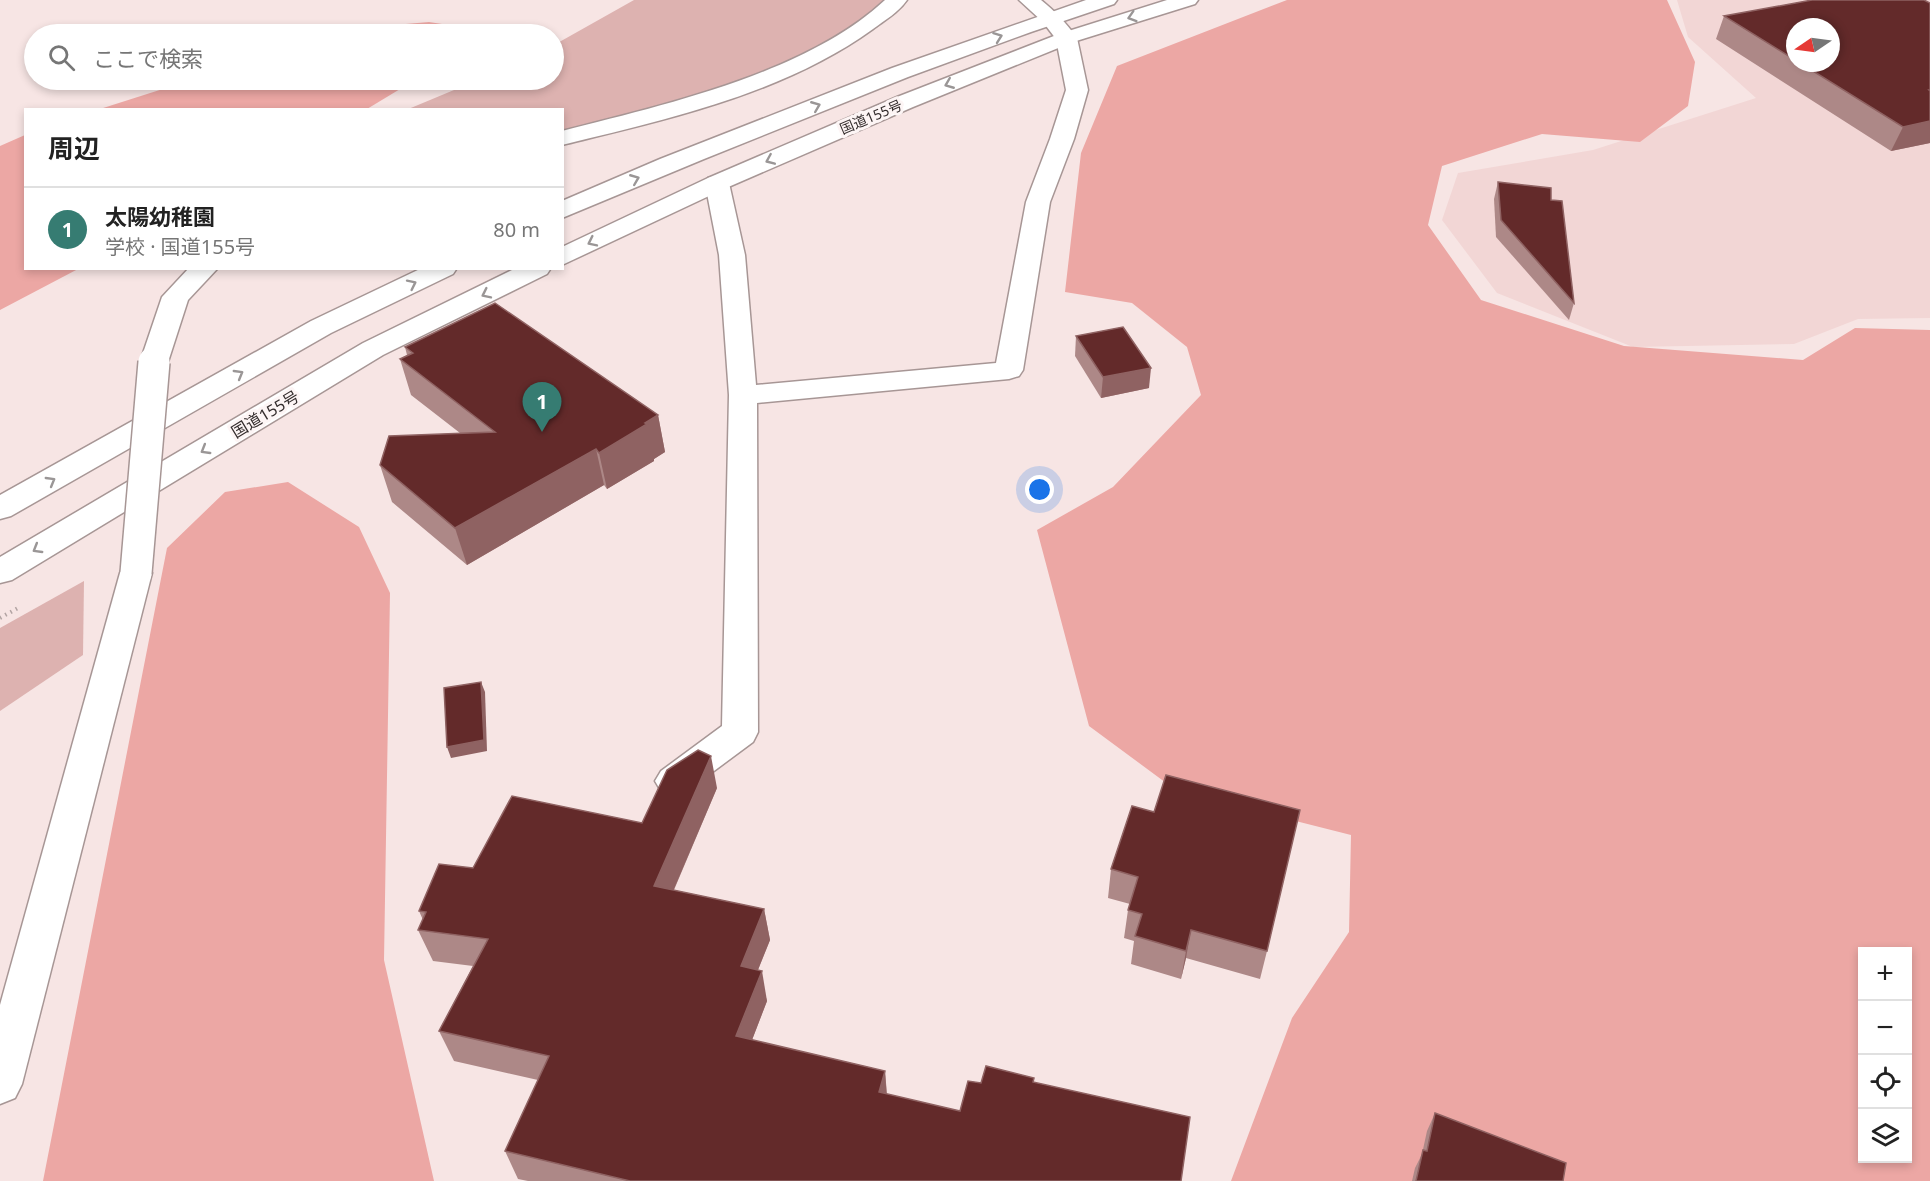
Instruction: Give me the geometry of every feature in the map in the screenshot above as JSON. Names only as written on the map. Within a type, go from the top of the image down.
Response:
[{"type":"main road","points":[[564,137],[688,105],[753,83],[820,54],[897,0]]},
{"type":"main road","points":[[743,395],[1009,370],[1038,202],[1062,139],[1077,90],[1058,28],[1029,0]]},
{"type":"main road","name":"国道155号","points":[[564,255],[717,183],[905,102],[1058,28],[1107,0]]},
{"type":"main road","name":"国道155号","points":[[564,210],[608,189],[870,84],[1058,28],[1188,0]]},
{"type":"main road","points":[[665,788],[740,732],[743,395],[732,255],[717,183]]},
{"type":"main road","points":[[0,1084],[136,573],[154,362],[175,297],[203,270]]},
{"type":"main road","points":[[0,509],[321,327],[440,270]]},
{"type":"main road","name":"国道155号","points":[[0,572],[373,349],[534,270]]},
{"type":"shaded area","points":[[634,0],[888,0],[845,34],[769,73],[564,136],[564,108],[411,108],[454,90],[564,90],[564,39]]},
{"type":"shaded area","points":[[1287,0],[1667,0],[1695,62],[1688,106],[1640,142],[1542,134],[1442,166],[1428,225],[1481,300],[1624,346],[1803,360],[1855,328],[1930,330],[1930,1181],[1231,1181],[1292,1018],[1349,932],[1351,835],[1177,791],[1089,726],[1037,530],[1113,487],[1201,395],[1187,347],[1132,303],[1065,292],[1081,153],[1117,66]]},
{"type":"shaded area","points":[[1677,0],[1930,0],[1930,318],[1858,319],[1794,344],[1633,347],[1497,293],[1442,220],[1458,173],[1593,150],[1756,98],[1688,37]]},
{"type":"shaded area","points":[[429,22],[442,24],[406,24]]},
{"type":"shaded area","points":[[160,90],[398,90],[369,108],[103,108]]},
{"type":"shaded area","points":[[24,135],[24,270],[76,270],[0,310],[0,146]]},
{"type":"shaded area","points":[[288,482],[359,527],[390,593],[384,960],[434,1181],[43,1181],[167,548],[225,492]]},
{"type":"shaded area","points":[[84,581],[83,655],[0,711],[0,628]]},
{"type":"building","points":[[1812,0],[1924,0],[1930,3],[1930,121],[1903,127],[1814,72],[1840,72],[1840,18],[1786,18],[1786,54],[1724,16]]},
{"type":"building","points":[[1498,182],[1551,188],[1551,200],[1562,201],[1574,303],[1501,220]]},
{"type":"building","points":[[495,303],[658,415],[599,453],[596,449],[455,528],[380,465],[389,436],[495,432],[400,359],[413,353],[405,347]]},
{"type":"building","points":[[1123,327],[1151,368],[1103,377],[1076,336]]},
{"type":"building","points":[[481,682],[484,740],[447,747],[444,688]]},
{"type":"building","points":[[698,750],[711,756],[654,886],[764,909],[741,966],[762,971],[736,1036],[885,1071],[879,1092],[960,1111],[968,1081],[981,1083],[986,1066],[1034,1078],[1033,1082],[1190,1117],[1181,1181],[630,1181],[505,1151],[549,1056],[439,1031],[488,939],[418,930],[426,912],[419,911],[439,864],[473,868],[512,796],[642,823],[667,770]]},
{"type":"building","points":[[1166,775],[1300,810],[1267,951],[1191,930],[1186,951],[1135,936],[1142,914],[1128,910],[1138,877],[1111,869],[1132,806],[1154,812]]},
{"type":"building","points":[[1435,1113],[1566,1163],[1563,1181],[1416,1181],[1423,1150],[1427,1151]]},
{"type":"place","name":"太陽幼稚園","points":[[542,432]]}]
